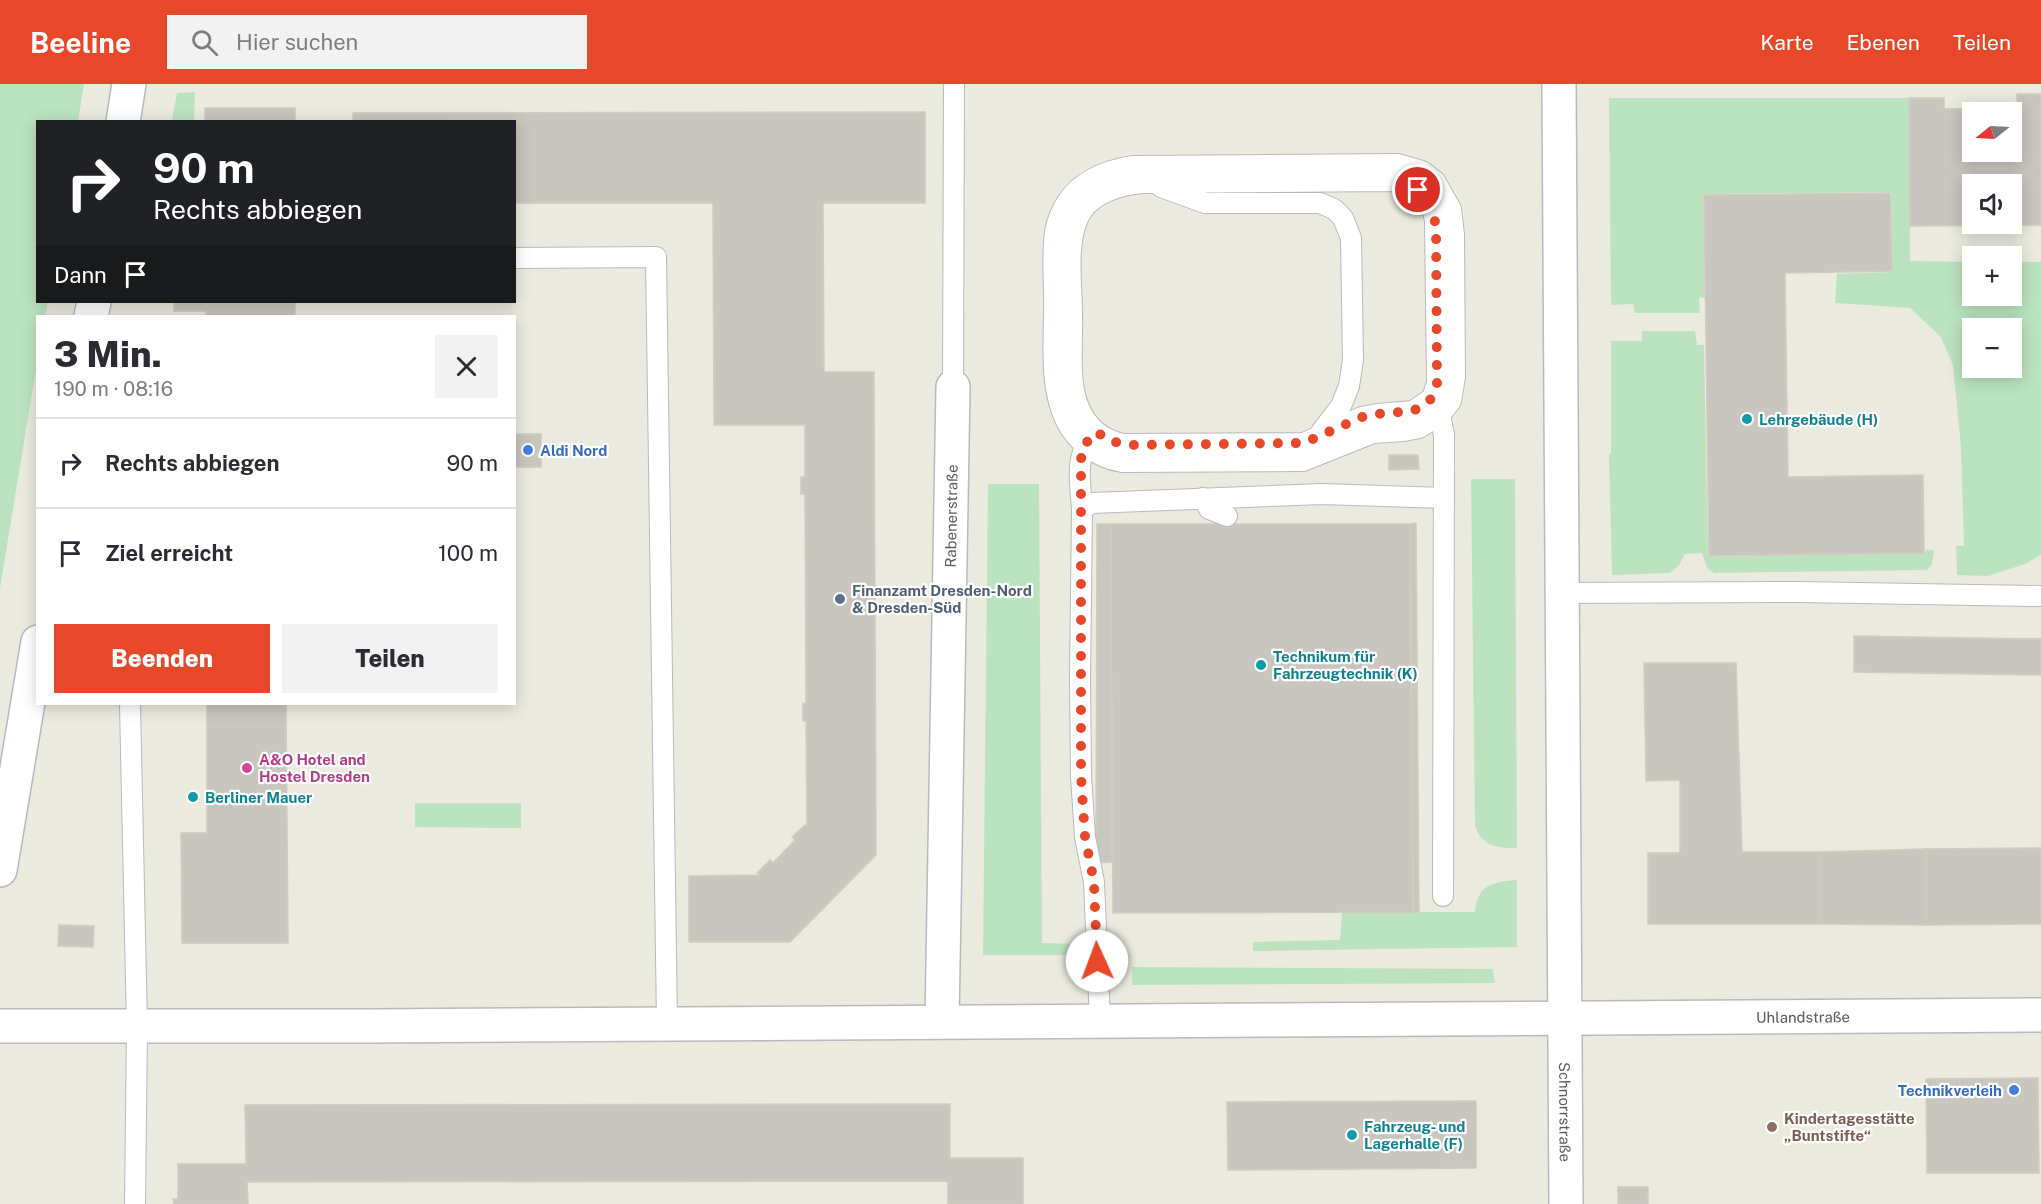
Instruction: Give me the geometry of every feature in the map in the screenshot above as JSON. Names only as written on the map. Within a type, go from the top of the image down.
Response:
[{"type":"street","points":[[123,120],[129,84]]},
{"type":"street","name":"Schnorrstraße","points":[[1559,84],[1566,1204]]},
{"type":"street","name":"Rabenerstraße","points":[[942,1022],[953,387]]},
{"type":"street","points":[[0,870],[36,654]]},
{"type":"street","name":"Uhlandstraße","points":[[0,1026],[2041,1015]]},
{"type":"lane","name":"Rabenerstraße","points":[[953,387],[954,84]]},
{"type":"lane","points":[[1391,164],[1406,165],[1422,171],[1435,182],[1444,195],[1451,209],[1454,225],[1455,377],[1451,401],[1440,415],[1419,428],[1373,433],[1354,439],[1317,458],[1304,461],[1131,463],[1111,460],[1090,439],[1066,422],[1056,394],[1055,231],[1066,203],[1087,182],[1105,172],[1133,166],[1391,164]]},
{"type":"lane","points":[[1090,439],[1132,445],[1301,444],[1362,417],[1413,411],[1424,405],[1434,393],[1437,378],[1436,226],[1432,209],[1426,198],[1413,187],[1397,181],[1143,183],[1111,189],[1098,196],[1082,213],[1073,234],[1071,259],[1073,383],[1078,406],[1090,439],[1081,459],[1081,776],[1085,837],[1094,882],[1100,1021]]},
{"type":"lane","points":[[1143,183],[1168,189],[1205,203],[1320,203],[1334,209],[1343,218],[1352,238],[1352,375],[1341,406],[1328,424],[1310,441]]},
{"type":"lane","points":[[516,258],[656,257],[667,1023]]},
{"type":"lane","points":[[1440,415],[1444,435],[1443,896]]},
{"type":"lane","points":[[1082,510],[1091,503],[1322,494],[1444,498]]},
{"type":"lane","points":[[1203,498],[1209,509],[1227,516]]},
{"type":"lane","points":[[1562,593],[1799,592],[2041,596]]},
{"type":"lane","points":[[130,705],[137,1027],[135,1204]]},
{"type":"green space","points":[[0,84],[84,84],[78,120],[36,120],[36,303],[48,303],[45,315],[36,315],[36,369],[0,588]]},
{"type":"green space","points":[[195,92],[194,120],[172,120],[177,93]]},
{"type":"green space","points":[[1609,98],[1909,98],[1910,261],[1962,262],[1962,306],[2022,306],[2022,262],[2041,262],[2041,554],[2025,564],[1988,576],[1957,575],[1956,546],[1964,546],[1961,447],[1953,365],[1941,337],[1910,308],[1835,303],[1837,274],[1892,272],[1891,192],[1703,194],[1705,298],[1699,298],[1700,313],[1635,313],[1633,304],[1611,305]]},
{"type":"green space","points":[[1642,331],[1695,331],[1697,345],[1704,345],[1708,557],[1925,553],[1926,550],[1934,550],[1932,564],[1927,570],[1714,573],[1707,568],[1702,553],[1685,554],[1679,565],[1670,573],[1612,575],[1609,454],[1611,454],[1611,341],[1642,341]]},
{"type":"green space","points":[[1471,479],[1515,479],[1517,848],[1497,847],[1486,842],[1475,826]]},
{"type":"green space","points":[[988,484],[1039,484],[1042,943],[1085,944],[1085,955],[983,955]]},
{"type":"green space","points":[[415,803],[521,803],[521,828],[415,827]]},
{"type":"green space","points":[[1517,880],[1517,947],[1253,951],[1253,942],[1340,940],[1342,912],[1475,912],[1479,895],[1488,886]]},
{"type":"green space","points":[[1132,967],[1493,969],[1495,983],[1132,985]]},
{"type":"building","points":[[2017,94],[2041,94],[2041,225],[2022,225],[2022,174],[1962,174],[1962,226],[1910,226],[1909,98],[1944,98],[1944,109],[1962,109],[1962,162],[2022,162],[2022,102],[2017,102]]},
{"type":"building","points":[[205,108],[295,108],[295,120],[205,120]]},
{"type":"building","name":"Finanzamt Dresden-Nord & Dresden-Süd","points":[[925,112],[925,203],[823,203],[824,372],[874,372],[876,855],[790,942],[689,942],[689,876],[760,875],[757,873],[770,860],[773,863],[795,840],[792,837],[805,825],[807,826],[806,721],[803,721],[803,703],[806,704],[805,494],[801,494],[801,477],[805,477],[805,425],[714,425],[713,203],[516,203],[516,120],[353,120],[353,113]]},
{"type":"building","name":"Lehrgebäude (H)","points":[[1890,193],[1892,271],[1785,273],[1788,477],[1923,475],[1924,553],[1709,556],[1704,195]]},
{"type":"building","points":[[174,303],[295,303],[295,315],[206,315],[206,311],[174,311]]},
{"type":"building","name":"Aldi Nord","points":[[516,434],[541,434],[541,467],[516,467]]},
{"type":"building","points":[[1389,455],[1418,455],[1419,469],[1389,470]]},
{"type":"building","points":[[1416,523],[1419,912],[1413,912],[1410,524]]},
{"type":"building","points":[[1097,524],[1111,524],[1112,862],[1096,863]]},
{"type":"building","name":"Technikum für Fahrzeugtechnik (K)","points":[[1111,524],[1410,524],[1413,912],[1113,913]]},
{"type":"building","points":[[1854,636],[2041,639],[2041,675],[1854,672]]},
{"type":"building","points":[[1644,663],[1736,663],[1742,852],[1820,852],[1820,924],[1648,924],[1648,853],[1680,853],[1680,780],[1646,781]]},
{"type":"building","name":"A&O Hotel and Hostel Dresden","points":[[207,705],[286,705],[288,943],[182,943],[181,833],[207,833]]},
{"type":"building","points":[[2041,848],[2041,924],[1926,925],[1926,849]]},
{"type":"building","points":[[1926,849],[1926,925],[1820,924],[1820,852]]},
{"type":"building","points":[[59,925],[94,926],[93,947],[58,946]]},
{"type":"building","points":[[2038,1078],[2039,1173],[1927,1173],[1926,1079]]},
{"type":"building","name":"Fahrzeug- und Lagerhalle (F)","points":[[1476,1101],[1476,1168],[1228,1170],[1227,1102]]},
{"type":"building","points":[[950,1104],[950,1158],[1023,1158],[1023,1204],[948,1204],[948,1181],[247,1182],[248,1204],[174,1204],[173,1199],[178,1199],[178,1164],[246,1164],[245,1105]]},
{"type":"building","points":[[1618,1187],[1648,1187],[1648,1204],[1618,1204]]},
{"type":"place","name":"Lehrgebäude (H)","points":[[1747,419]]},
{"type":"place","name":"Aldi Nord","points":[[528,450]]},
{"type":"place","name":"Finanzamt Dresden-Nord & Dresden-Süd","points":[[840,599]]},
{"type":"place","name":"Technikum für Fahrzeugtechnik (K)","points":[[1261,665]]},
{"type":"place","name":"A&O Hotel and Hostel Dresden","points":[[247,768]]},
{"type":"place","name":"Berliner Mauer","points":[[193,797]]},
{"type":"place","name":"Technikverleih","points":[[2014,1090]]},
{"type":"place","name":"Kindertagesstätte „Buntstifte“","points":[[1772,1127]]},
{"type":"place","name":"Fahrzeug- und Lagerhalle (F)","points":[[1352,1135]]},
{"type":"route","points":[[1097,961],[1094,882],[1085,837],[1081,776],[1080,519],[1082,510],[1081,459],[1084,445],[1097,432],[1109,441],[1132,445],[1301,444],[1362,417],[1408,412],[1424,405],[1432,398],[1437,383],[1436,226],[1432,209],[1418,190]]}]
